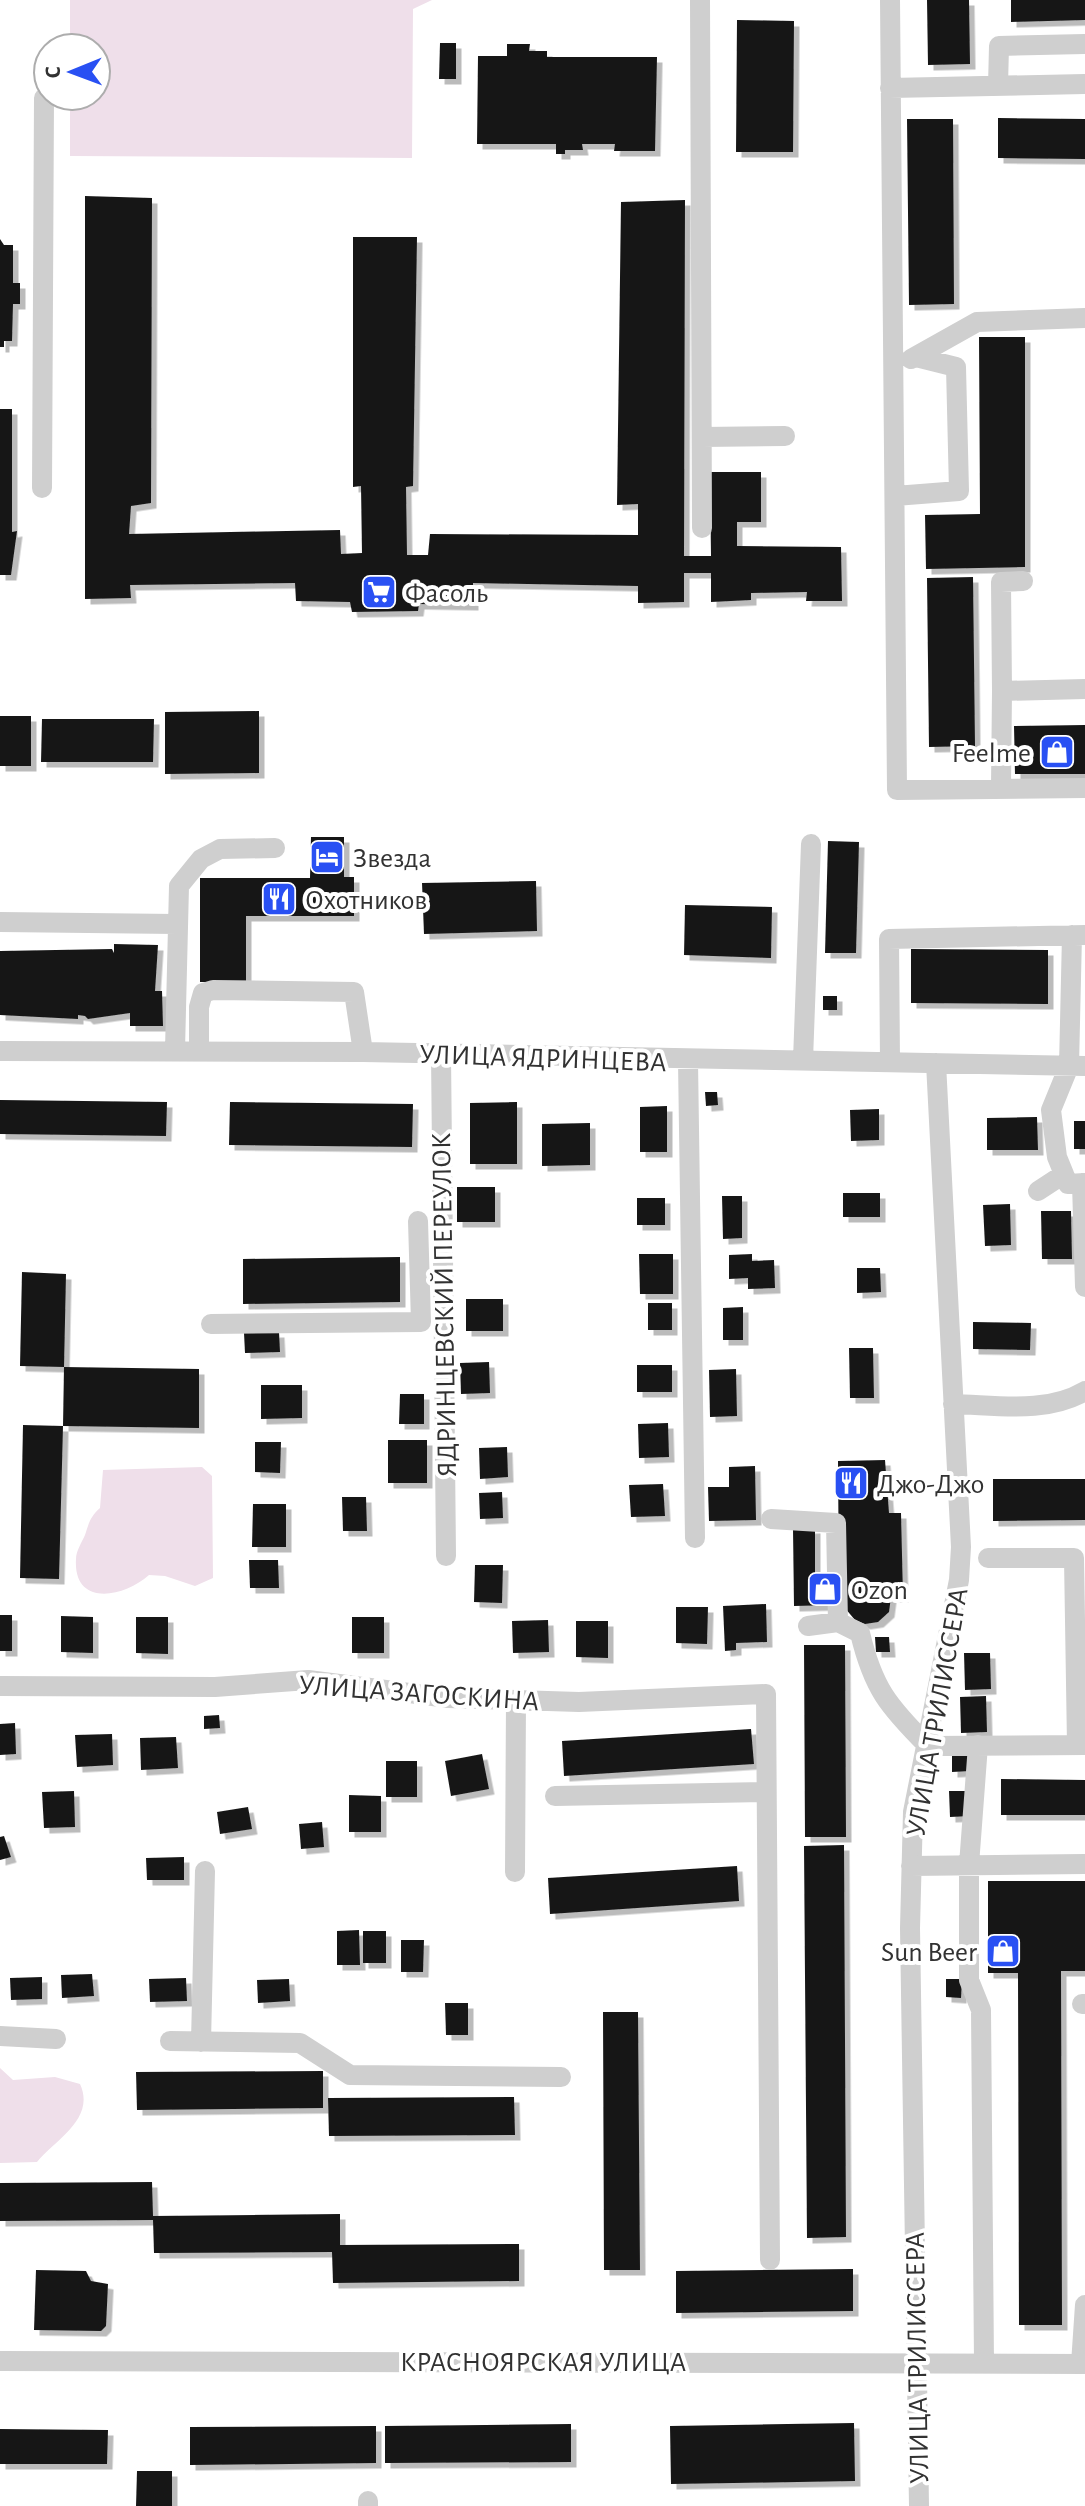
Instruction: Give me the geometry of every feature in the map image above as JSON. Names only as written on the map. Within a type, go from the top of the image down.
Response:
[{"type":"street","points":[[700,0],[702,528]]},
{"type":"street","points":[[890,0],[897,790],[1085,788]]},
{"type":"street","points":[[998,86],[999,46],[1085,44]]},
{"type":"street","points":[[890,88],[1085,84]]},
{"type":"street","points":[[42,488],[44,112]]},
{"type":"street","points":[[894,369],[977,322],[1085,318]]},
{"type":"street","points":[[895,496],[959,491],[956,367],[916,357]]},
{"type":"street","points":[[702,437],[785,436]]},
{"type":"street","points":[[1001,787],[1001,582],[1023,581]]},
{"type":"street","points":[[1002,691],[1085,689]]},
{"type":"street","points":[[803,1060],[811,844]]},
{"type":"street","points":[[175,1050],[179,886],[201,859],[220,849],[275,848]]},
{"type":"street","points":[[0,922],[176,924]]},
{"type":"street","points":[[890,1062],[889,939],[1078,935],[1077,1066],[1051,1110],[1057,1157],[1077,1180],[1085,1287]]},
{"type":"street","points":[[199,1050],[199,1007],[203,993],[213,990],[354,992],[363,1052]]},
{"type":"street","name":"УЛИЦА ЯДРИНЦЕВА","points":[[0,1051],[441,1053],[688,1061],[803,1060],[1077,1066]]},
{"type":"street","name":"ЯДРИНЦЕВСКИЙ ПЕРЕУЛОК","points":[[441,1053],[446,1556]]},
{"type":"street","points":[[688,1061],[695,1538]]},
{"type":"street","name":"УЛИЦА ТРИЛИССЕРА","points":[[919,2506],[915,2362],[913,1812],[959,1580],[961,1547],[936,1063]]},
{"type":"street","points":[[1038,1191],[1077,1180]]},
{"type":"street","points":[[211,1324],[421,1322],[418,1221]]},
{"type":"street","points":[[953,1404],[1034,1406],[1070,1400],[1085,1391]]},
{"type":"street","points":[[771,1519],[836,1523],[838,1622]]},
{"type":"street","points":[[808,1626],[838,1622],[860,1633],[869,1670],[881,1695],[928,1746],[1081,1745],[1074,1558],[988,1558]]},
{"type":"street","name":"УЛИЦА ЗАГОСКИНА","points":[[0,1686],[215,1687],[308,1680],[448,1698],[579,1702],[766,1694],[766,1792]]},
{"type":"street","points":[[515,1872],[516,1701]]},
{"type":"street","points":[[978,1745],[969,1865],[969,1980],[981,2010],[984,2363]]},
{"type":"street","points":[[555,1796],[766,1792],[770,2260]]},
{"type":"street","points":[[911,1866],[1085,1864]]},
{"type":"street","points":[[201,2042],[205,1871]]},
{"type":"street","points":[[0,2036],[56,2039]]},
{"type":"street","points":[[170,2041],[300,2043],[350,2075],[561,2077]]},
{"type":"street","points":[[1083,2364],[1085,2305]]},
{"type":"street","name":"КРАСНОЯРСКАЯ УЛИЦА","points":[[0,2361],[1083,2364]]},
{"type":"shaded area","points":[[70,0],[432,0],[413,9],[412,158],[70,156],[70,112],[112,112],[112,32],[70,32]]},
{"type":"shaded area","points":[[202,1467],[212,1476],[213,1578],[195,1586],[165,1576],[149,1575],[126,1589],[102,1594],[82,1585],[77,1574],[76,1556],[90,1520],[100,1508],[103,1470]]},
{"type":"shaded area","points":[[0,2068],[13,2080],[55,2077],[80,2084],[83,2108],[78,2118],[37,2162],[0,2163]]},
{"type":"building","points":[[927,0],[969,0],[970,64],[928,65]]},
{"type":"building","points":[[1011,0],[1085,0],[1085,20],[1011,22]]},
{"type":"building","points":[[737,20],[794,21],[793,152],[736,152]]},
{"type":"building","points":[[440,43],[456,43],[456,79],[439,79]]},
{"type":"building","points":[[507,44],[530,44],[529,51],[547,51],[547,57],[657,57],[655,151],[614,151],[615,144],[582,144],[583,150],[565,150],[565,154],[556,154],[556,144],[477,144],[478,56],[507,56]]},
{"type":"building","points":[[998,118],[1085,119],[1085,159],[998,158]]},
{"type":"building","points":[[907,119],[953,119],[954,304],[909,305]]},
{"type":"building","points":[[85,196],[152,198],[151,503],[131,506],[129,534],[340,530],[341,554],[362,553],[361,486],[353,487],[353,237],[417,237],[413,486],[406,487],[407,555],[428,555],[430,534],[638,535],[638,504],[617,505],[621,202],[685,200],[684,556],[711,556],[710,472],[761,472],[761,522],[737,522],[737,546],[841,547],[842,601],[806,601],[807,592],[751,593],[751,600],[711,602],[711,573],[684,573],[684,602],[638,603],[638,586],[473,583],[473,605],[419,604],[418,611],[352,612],[350,602],[296,601],[295,583],[130,585],[131,598],[85,599]]},
{"type":"building","points":[[0,239],[4,245],[13,245],[13,283],[20,283],[20,304],[13,304],[12,341],[4,341],[4,347],[0,347]]},
{"type":"building","points":[[979,337],[1025,337],[1025,567],[926,569],[925,515],[980,514]]},
{"type":"building","points":[[0,409],[12,409],[12,532],[17,531],[11,575],[0,575]]},
{"type":"building","points":[[973,577],[975,746],[929,747],[927,578]]},
{"type":"building","points":[[259,711],[259,773],[165,774],[165,712]]},
{"type":"building","points":[[0,716],[31,716],[31,766],[0,766]]},
{"type":"building","points":[[42,719],[154,719],[153,762],[41,762]]},
{"type":"building","points":[[1085,725],[1085,774],[1015,774],[1014,726]]},
{"type":"building","points":[[311,837],[344,837],[344,877],[354,877],[354,916],[246,916],[246,982],[200,982],[200,878],[310,878]]},
{"type":"building","points":[[828,841],[859,842],[856,953],[825,953]]},
{"type":"building","points":[[536,881],[537,931],[424,934],[422,883]]},
{"type":"building","points":[[685,905],[772,907],[771,958],[684,955]]},
{"type":"building","points":[[114,944],[158,945],[155,991],[162,991],[163,1026],[130,1026],[130,1013],[88,1019],[78,1015],[78,1019],[0,1015],[0,951],[112,949],[114,953]]},
{"type":"building","points":[[911,949],[1048,950],[1048,1004],[911,1003]]},
{"type":"building","points":[[823,996],[837,996],[837,1010],[823,1010]]},
{"type":"building","points":[[705,1092],[717,1092],[718,1105],[706,1106]]},
{"type":"building","points":[[0,1100],[167,1102],[166,1136],[0,1134]]},
{"type":"building","points":[[230,1102],[413,1104],[412,1147],[229,1145]]},
{"type":"building","points":[[517,1102],[517,1164],[470,1164],[470,1103]]},
{"type":"building","points":[[667,1106],[667,1152],[640,1152],[640,1107]]},
{"type":"building","points":[[879,1109],[879,1140],[851,1141],[850,1110]]},
{"type":"building","points":[[1037,1117],[1038,1150],[987,1150],[987,1118]]},
{"type":"building","points":[[1074,1121],[1085,1121],[1085,1149],[1074,1149]]},
{"type":"building","points":[[590,1123],[590,1165],[542,1166],[542,1124]]},
{"type":"building","points":[[457,1187],[495,1187],[495,1222],[457,1222]]},
{"type":"building","points":[[843,1193],[880,1193],[880,1217],[843,1217]]},
{"type":"building","points":[[722,1196],[742,1196],[742,1238],[723,1239]]},
{"type":"building","points":[[637,1198],[665,1198],[665,1225],[637,1225]]},
{"type":"building","points":[[1010,1204],[1011,1245],[985,1246],[983,1205]]},
{"type":"building","points":[[1041,1211],[1071,1211],[1072,1259],[1042,1259]]},
{"type":"building","points":[[639,1254],[673,1254],[673,1294],[640,1294]]},
{"type":"building","points":[[752,1254],[752,1261],[774,1260],[775,1288],[748,1289],[748,1278],[729,1279],[729,1255]]},
{"type":"building","points":[[400,1257],[400,1302],[243,1304],[243,1259]]},
{"type":"building","points":[[857,1268],[880,1268],[881,1292],[857,1293]]},
{"type":"building","points":[[22,1272],[66,1274],[64,1367],[20,1366]]},
{"type":"building","points":[[466,1299],[503,1299],[503,1331],[466,1331]]},
{"type":"building","points":[[648,1303],[672,1303],[672,1330],[648,1330]]},
{"type":"building","points":[[743,1307],[743,1340],[723,1340],[723,1308]]},
{"type":"building","points":[[973,1322],[1031,1323],[1030,1350],[973,1349]]},
{"type":"building","points":[[279,1332],[280,1352],[245,1353],[244,1333]]},
{"type":"building","points":[[849,1348],[873,1348],[874,1398],[850,1398]]},
{"type":"building","points":[[489,1362],[490,1393],[461,1394],[460,1363]]},
{"type":"building","points":[[637,1365],[672,1365],[672,1392],[637,1392]]},
{"type":"building","points":[[64,1367],[199,1369],[199,1428],[63,1426]]},
{"type":"building","points":[[736,1369],[737,1416],[710,1417],[709,1370]]},
{"type":"building","points":[[261,1385],[302,1385],[302,1418],[261,1419]]},
{"type":"building","points":[[400,1394],[424,1394],[424,1424],[399,1424]]},
{"type":"building","points":[[668,1423],[669,1457],[639,1458],[638,1424]]},
{"type":"building","points":[[23,1425],[63,1426],[59,1579],[20,1578]]},
{"type":"building","points":[[388,1440],[427,1440],[427,1483],[388,1483]]},
{"type":"building","points":[[255,1442],[281,1442],[280,1473],[255,1472]]},
{"type":"building","points":[[507,1447],[508,1477],[480,1479],[479,1448]]},
{"type":"building","points":[[885,1460],[889,1513],[901,1513],[903,1597],[891,1597],[889,1612],[878,1622],[865,1624],[855,1620],[839,1601],[838,1461]]},
{"type":"building","points":[[755,1466],[756,1520],[709,1521],[708,1487],[729,1487],[729,1467]]},
{"type":"building","points":[[993,1479],[1085,1479],[1085,1520],[993,1521]]},
{"type":"building","points":[[663,1484],[665,1516],[631,1517],[629,1485]]},
{"type":"building","points":[[502,1492],[503,1518],[480,1519],[479,1493]]},
{"type":"building","points":[[342,1497],[366,1497],[367,1531],[343,1531]]},
{"type":"building","points":[[253,1504],[286,1504],[286,1547],[252,1547]]},
{"type":"building","points":[[815,1528],[815,1583],[833,1583],[834,1605],[794,1606],[793,1529]]},
{"type":"building","points":[[249,1560],[278,1560],[279,1588],[250,1588]]},
{"type":"building","points":[[475,1565],[503,1565],[502,1603],[474,1602]]},
{"type":"building","points":[[766,1604],[767,1642],[736,1643],[736,1650],[725,1651],[723,1606]]},
{"type":"building","points":[[676,1607],[708,1607],[707,1644],[676,1643]]},
{"type":"building","points":[[0,1615],[12,1615],[12,1651],[0,1651]]},
{"type":"building","points":[[61,1616],[93,1617],[93,1653],[61,1652]]},
{"type":"building","points":[[136,1617],[168,1617],[168,1654],[136,1653]]},
{"type":"building","points":[[352,1617],[384,1617],[384,1653],[352,1653]]},
{"type":"building","points":[[548,1620],[549,1652],[513,1653],[512,1621]]},
{"type":"building","points":[[576,1621],[608,1621],[608,1658],[576,1657]]},
{"type":"building","points":[[875,1637],[889,1637],[890,1652],[876,1652]]},
{"type":"building","points":[[804,1645],[845,1645],[846,1837],[805,1837]]},
{"type":"building","points":[[964,1653],[990,1653],[991,1689],[965,1690]]},
{"type":"building","points":[[986,1696],[987,1732],[961,1733],[960,1697]]},
{"type":"building","points":[[219,1715],[220,1728],[204,1729],[204,1716]]},
{"type":"building","points":[[15,1723],[16,1754],[0,1755],[0,1724]]},
{"type":"building","points":[[751,1729],[754,1764],[564,1776],[562,1741]]},
{"type":"building","points":[[112,1734],[113,1765],[77,1767],[75,1735]]},
{"type":"building","points":[[176,1737],[178,1768],[141,1770],[140,1738]]},
{"type":"building","points":[[482,1754],[489,1789],[451,1796],[445,1761]]},
{"type":"building","points":[[952,1754],[970,1754],[970,1771],[952,1772]]},
{"type":"building","points":[[386,1761],[417,1761],[417,1797],[386,1797]]},
{"type":"building","points":[[1001,1779],[1085,1780],[1085,1815],[1001,1815]]},
{"type":"building","points":[[74,1791],[75,1827],[44,1828],[42,1792]]},
{"type":"building","points":[[949,1791],[969,1791],[970,1816],[950,1817]]},
{"type":"building","points":[[349,1795],[381,1796],[381,1832],[349,1832]]},
{"type":"building","points":[[248,1807],[252,1829],[220,1834],[217,1812]]},
{"type":"building","points":[[322,1822],[324,1847],[301,1849],[299,1824]]},
{"type":"building","points":[[4,1836],[11,1857],[0,1860],[0,1837]]},
{"type":"building","points":[[844,1845],[846,2237],[807,2238],[804,1846]]},
{"type":"building","points":[[184,1857],[184,1880],[147,1880],[146,1858]]},
{"type":"building","points":[[737,1866],[739,1901],[550,1914],[548,1878]]},
{"type":"building","points":[[988,1881],[1085,1881],[1085,1971],[1061,1971],[1062,2325],[1019,2325],[1018,1973],[988,1973]]},
{"type":"building","points":[[359,1930],[360,1965],[337,1965],[337,1931]]},
{"type":"building","points":[[363,1931],[386,1931],[386,1963],[363,1963]]},
{"type":"building","points":[[401,1940],[424,1940],[423,1972],[401,1972]]},
{"type":"building","points":[[92,1974],[94,1996],[62,1998],[61,1975]]},
{"type":"building","points":[[42,1977],[42,1999],[11,2000],[10,1978]]},
{"type":"building","points":[[186,1978],[187,2001],[150,2002],[149,1979]]},
{"type":"building","points":[[289,1979],[290,2001],[258,2003],[257,1980]]},
{"type":"building","points":[[946,1979],[962,1979],[961,1998],[946,1997]]},
{"type":"building","points":[[445,2003],[468,2003],[468,2035],[446,2035]]},
{"type":"building","points":[[603,2012],[638,2012],[640,2270],[604,2270]]},
{"type":"building","points":[[323,2071],[323,2108],[137,2110],[136,2072]]},
{"type":"building","points":[[514,2097],[515,2135],[329,2136],[328,2098]]},
{"type":"building","points":[[152,2182],[153,2216],[340,2214],[340,2245],[519,2244],[519,2281],[333,2283],[332,2252],[154,2253],[153,2220],[0,2221],[0,2183]]},
{"type":"building","points":[[853,2269],[853,2311],[676,2313],[676,2271]]},
{"type":"building","points":[[36,2270],[86,2271],[91,2281],[108,2284],[106,2326],[101,2331],[34,2330]]},
{"type":"building","points":[[854,2423],[855,2481],[671,2484],[670,2426]]},
{"type":"building","points":[[571,2424],[571,2462],[385,2463],[385,2426]]},
{"type":"building","points":[[376,2426],[376,2463],[190,2465],[190,2427]]},
{"type":"building","points":[[0,2429],[108,2430],[107,2464],[0,2464]]},
{"type":"building","points":[[137,2471],[172,2471],[172,2506],[136,2506]]},
{"type":"place","name":"Фасоль","points":[[379,592]]},
{"type":"place","name":"Feelme","points":[[1057,752]]},
{"type":"place","name":"Звезда","points":[[327,857]]},
{"type":"place","name":"Охотников","points":[[279,899]]},
{"type":"place","name":"Джо-Джо","points":[[851,1483]]},
{"type":"place","name":"Ozon","points":[[825,1589]]},
{"type":"place","name":"Sun Beer","points":[[1003,1951]]}]
